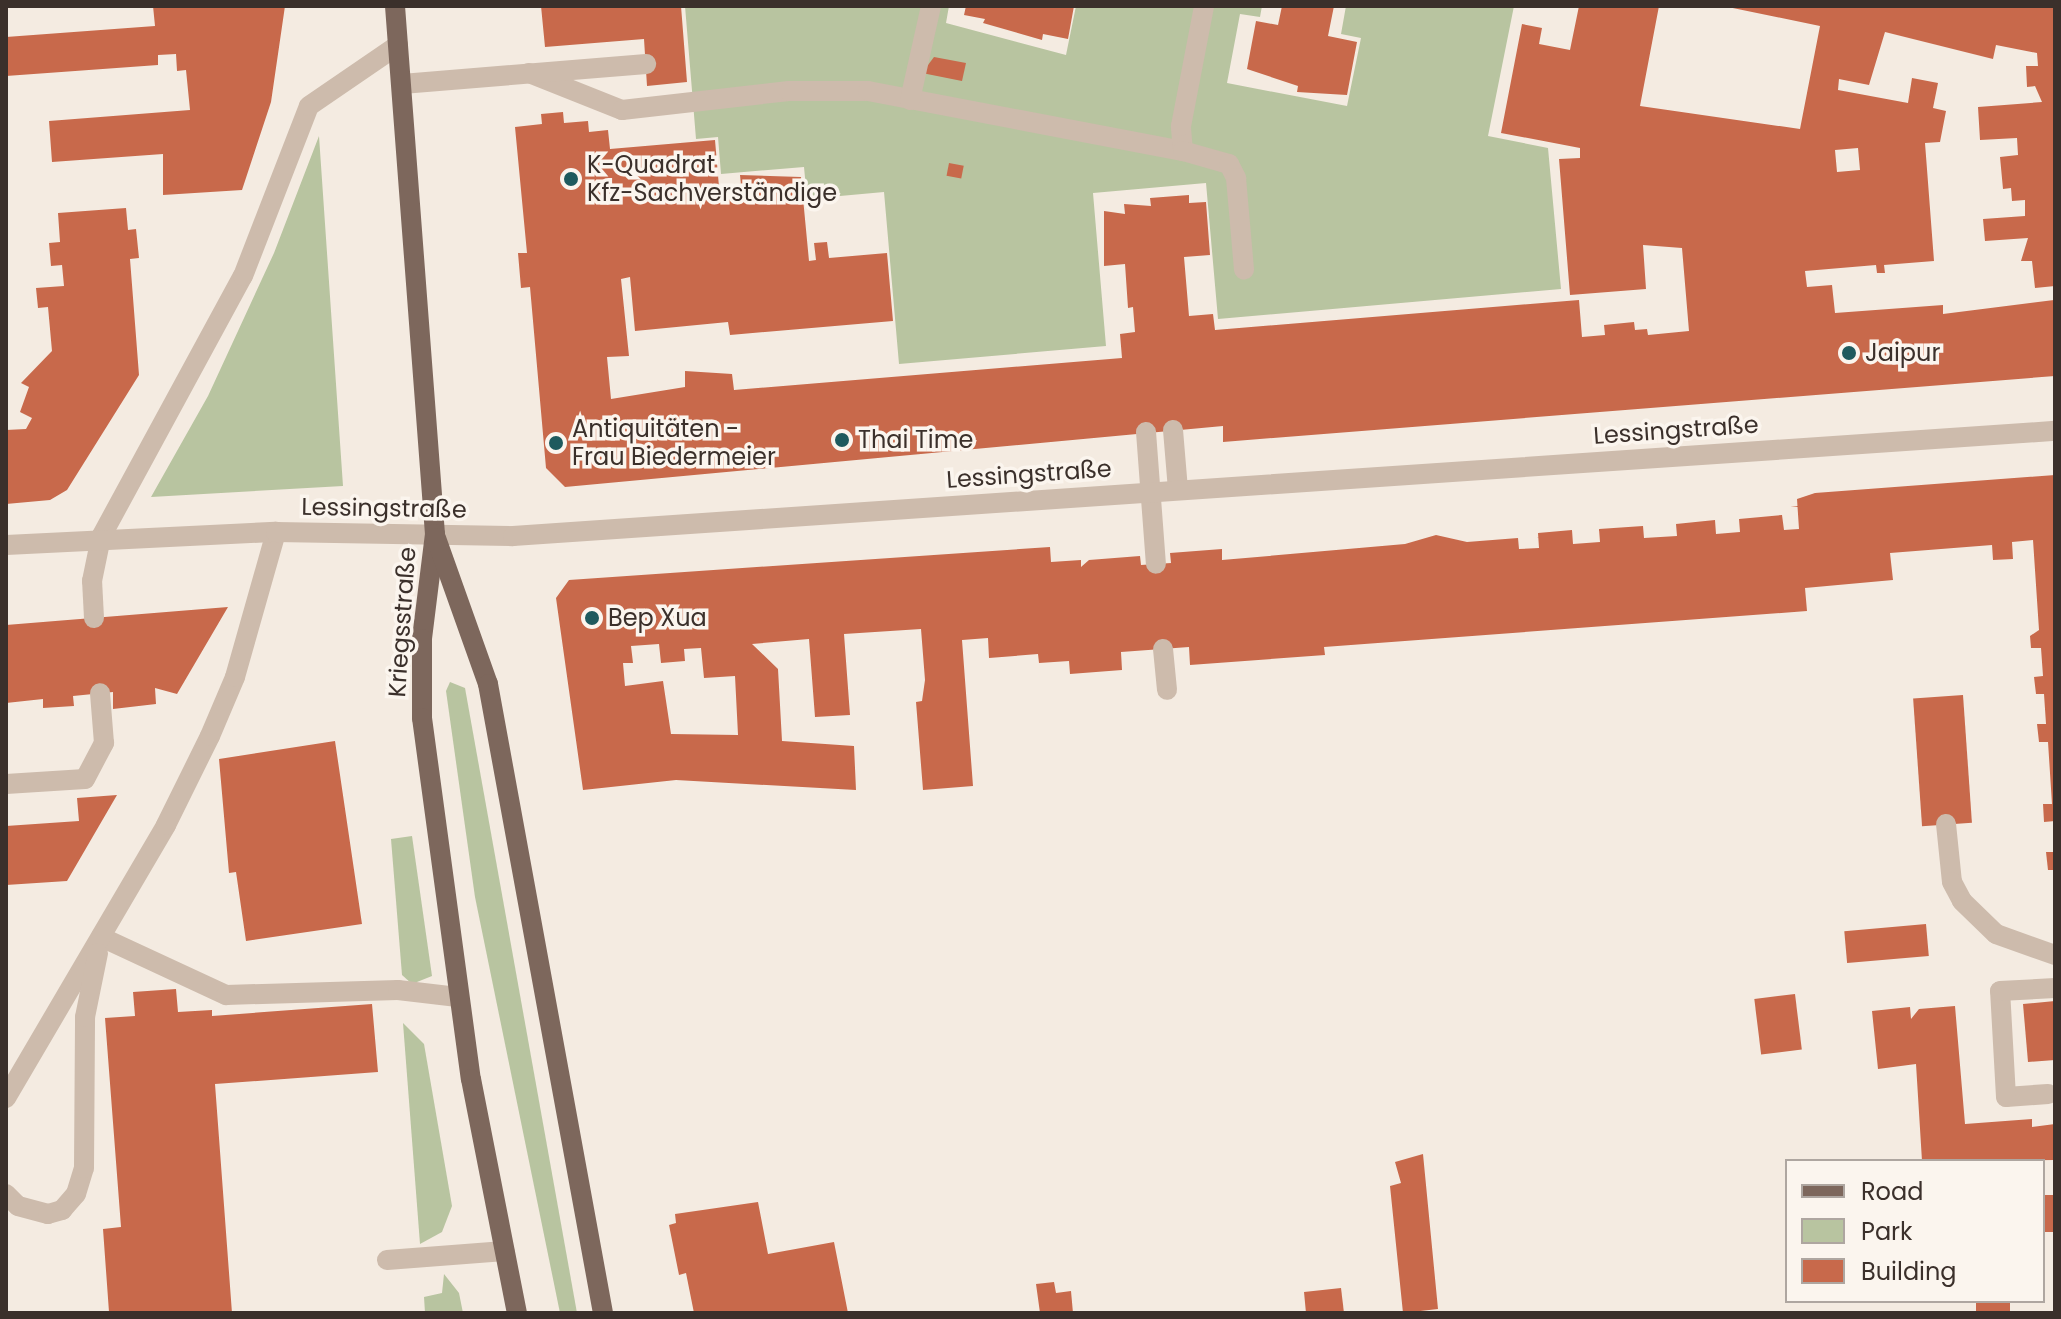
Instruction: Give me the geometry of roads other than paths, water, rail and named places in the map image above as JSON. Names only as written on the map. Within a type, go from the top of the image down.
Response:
[{"type":"main road","points":[[395,6],[435,534]]},
{"type":"main road","name":"Kriegsstraße","points":[[435,534],[422,639],[422,718],[458,997],[517,1313]]},
{"type":"main road","name":"Kriegsstraße","points":[[435,534],[488,684],[603,1313]]},
{"type":"street","points":[[910,100],[931,6]]},
{"type":"street","points":[[1183,151],[1181,126],[1204,6]]},
{"type":"street","points":[[94,618],[92,581],[101,537],[243,276],[309,106],[398,45]]},
{"type":"street","points":[[402,84],[646,64]]},
{"type":"street","points":[[529,73],[622,110],[822,89],[910,100],[1183,151],[1229,164],[1236,178],[1244,270]]},
{"type":"street","points":[[1173,430],[1178,490]]},
{"type":"street","name":"Lessingstraße","points":[[6,545],[101,537],[276,532],[513,536],[2055,431]]},
{"type":"street","points":[[1146,432],[1156,564]]},
{"type":"street","points":[[6,1098],[101,937],[210,736],[235,677],[276,532]]},
{"type":"street","points":[[1163,649],[1167,690]]},
{"type":"street","points":[[6,784],[85,779],[104,743],[100,693]]},
{"type":"street","points":[[1946,824],[1952,882],[1962,901],[1996,934],[2055,955]]},
{"type":"street","points":[[101,937],[226,995],[382,989],[458,997]]},
{"type":"street","points":[[6,1194],[18,1206],[48,1214],[62,1210],[76,1194],[87,1120],[85,1017],[101,937]]},
{"type":"street","points":[[2048,1094],[2006,1097],[2000,991],[2055,988]]},
{"type":"street","points":[[387,1260],[505,1251]]},
{"type":"place","name":"K-Quadrat Kfz-Sachverständige","points":[[571,179]]},
{"type":"place","name":"Jaipur","points":[[1849,353]]},
{"type":"place","name":"Thai Time","points":[[842,440]]},
{"type":"place","name":"Antiquitäten - Frau Biedermeier","points":[[556,443]]},
{"type":"place","name":"Bep Xua","points":[[592,618]]}]
